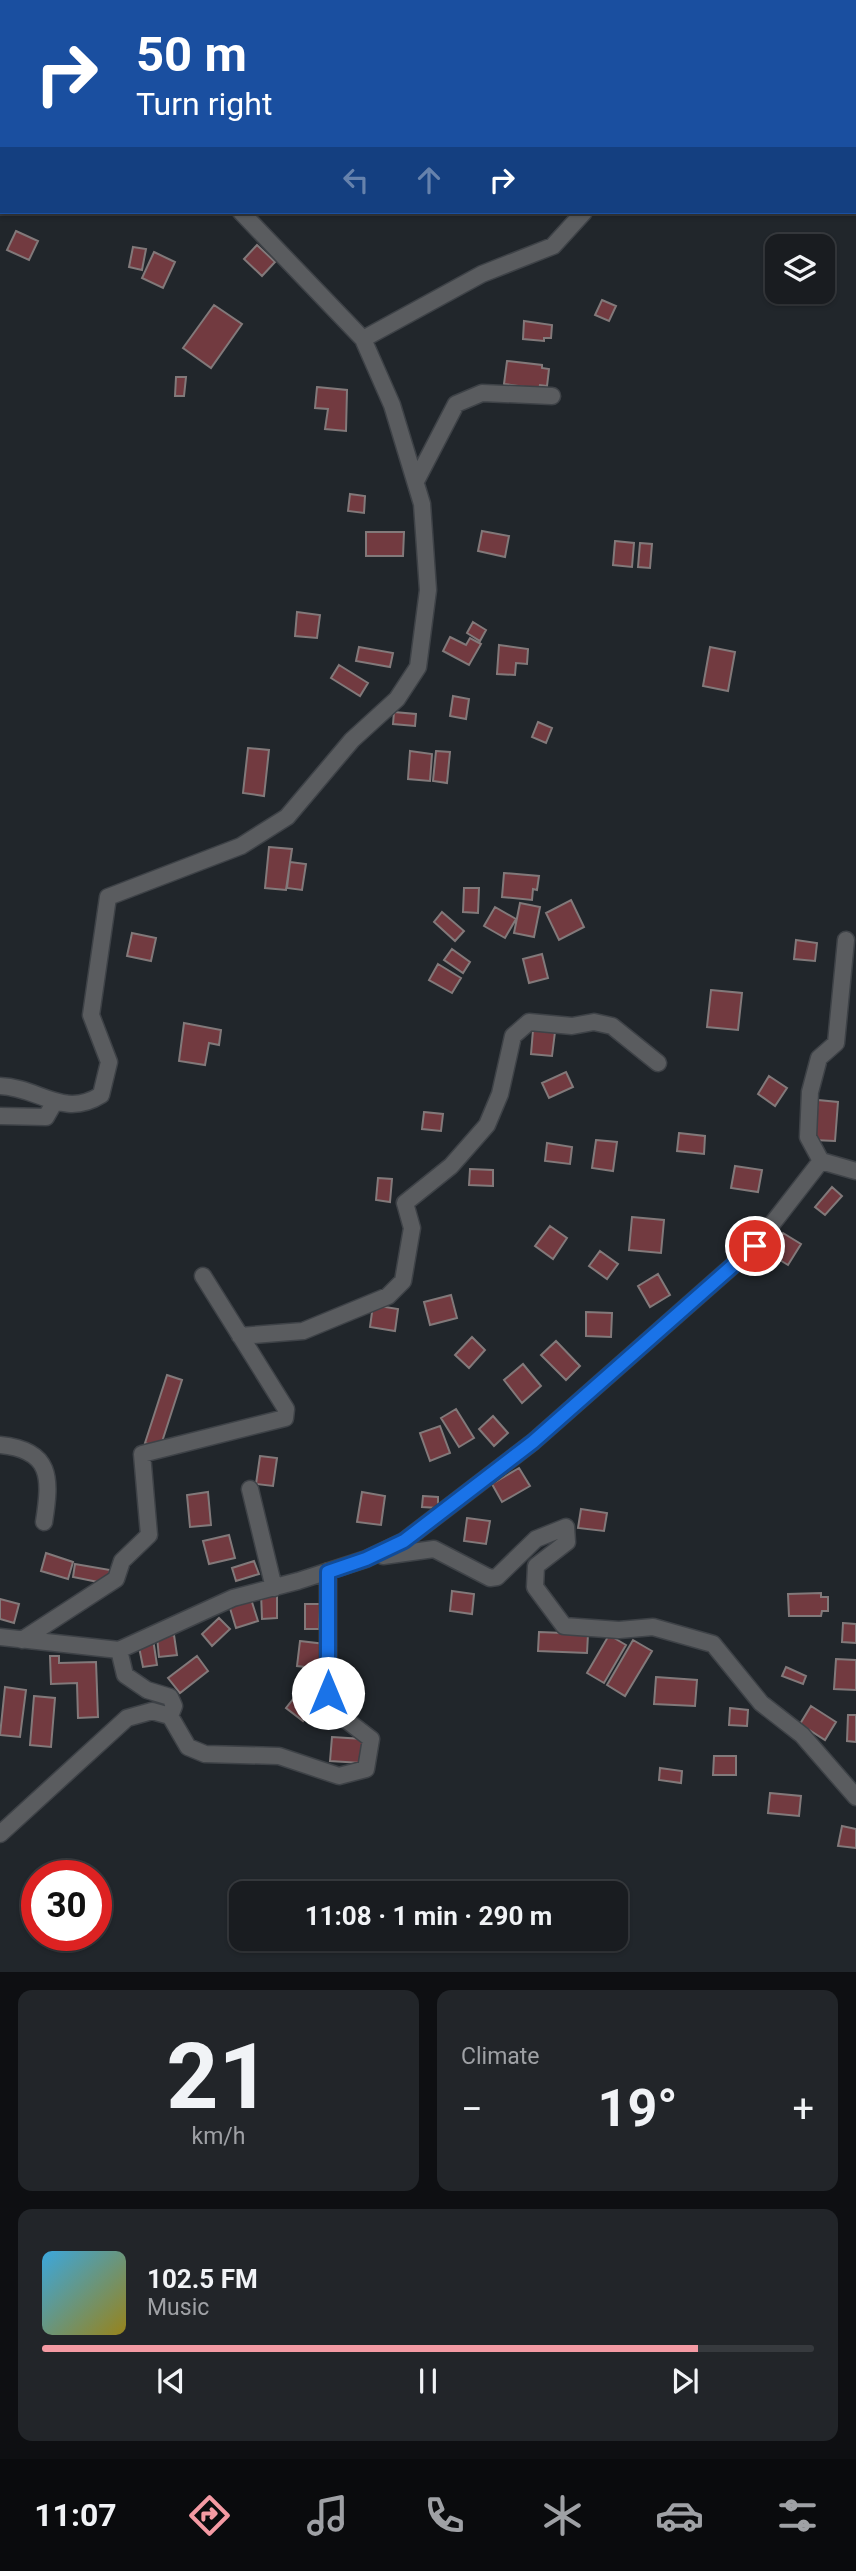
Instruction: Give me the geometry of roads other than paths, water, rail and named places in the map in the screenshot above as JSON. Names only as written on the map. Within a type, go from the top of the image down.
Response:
[{"type":"street","points":[[0,1086],[14,1087],[54,1103],[86,1105],[101,1095],[109,1062],[91,1016],[108,897],[241,846],[287,817],[352,740],[397,699],[418,667],[428,590],[422,504],[392,405],[363,339],[243,214]]},
{"type":"street","points":[[363,339],[482,274],[553,246],[582,214]]},
{"type":"street","points":[[416,481],[456,404],[482,393],[552,396]]},
{"type":"street","points":[[846,940],[836,1043],[819,1058],[810,1092],[808,1137],[821,1161],[856,1171]]},
{"type":"street","points":[[240,1336],[303,1331],[388,1296],[403,1281],[412,1228],[405,1203],[451,1166],[487,1125],[500,1094],[513,1036],[530,1022],[572,1026],[594,1022],[612,1026],[658,1063]]},
{"type":"street","points":[[0,1116],[46,1117],[54,1103]]},
{"type":"street","points":[[0,1637],[119,1650],[233,1598],[328,1572],[366,1559],[404,1541],[533,1442],[755,1246],[821,1161]]},
{"type":"street","points":[[22,1640],[116,1579],[122,1561],[149,1535],[142,1454],[285,1418],[286,1409],[203,1276]]},
{"type":"street","points":[[0,1445],[25,1447],[39,1460],[50,1485],[44,1522]]},
{"type":"street","points":[[250,1489],[274,1588]]},
{"type":"street","points":[[366,1559],[433,1549],[491,1578],[497,1577],[536,1539],[566,1527],[567,1542],[536,1566],[534,1587],[564,1626],[618,1630],[653,1627],[713,1644],[761,1703],[802,1735],[856,1797]]},
{"type":"street","points":[[0,1834],[127,1718],[152,1711],[170,1716],[188,1747],[205,1754],[279,1756],[339,1776],[366,1769],[370,1739],[332,1709],[328,1693],[328,1572]]},
{"type":"street","points":[[119,1650],[125,1675],[147,1690],[170,1697],[174,1706],[170,1716]]}]
